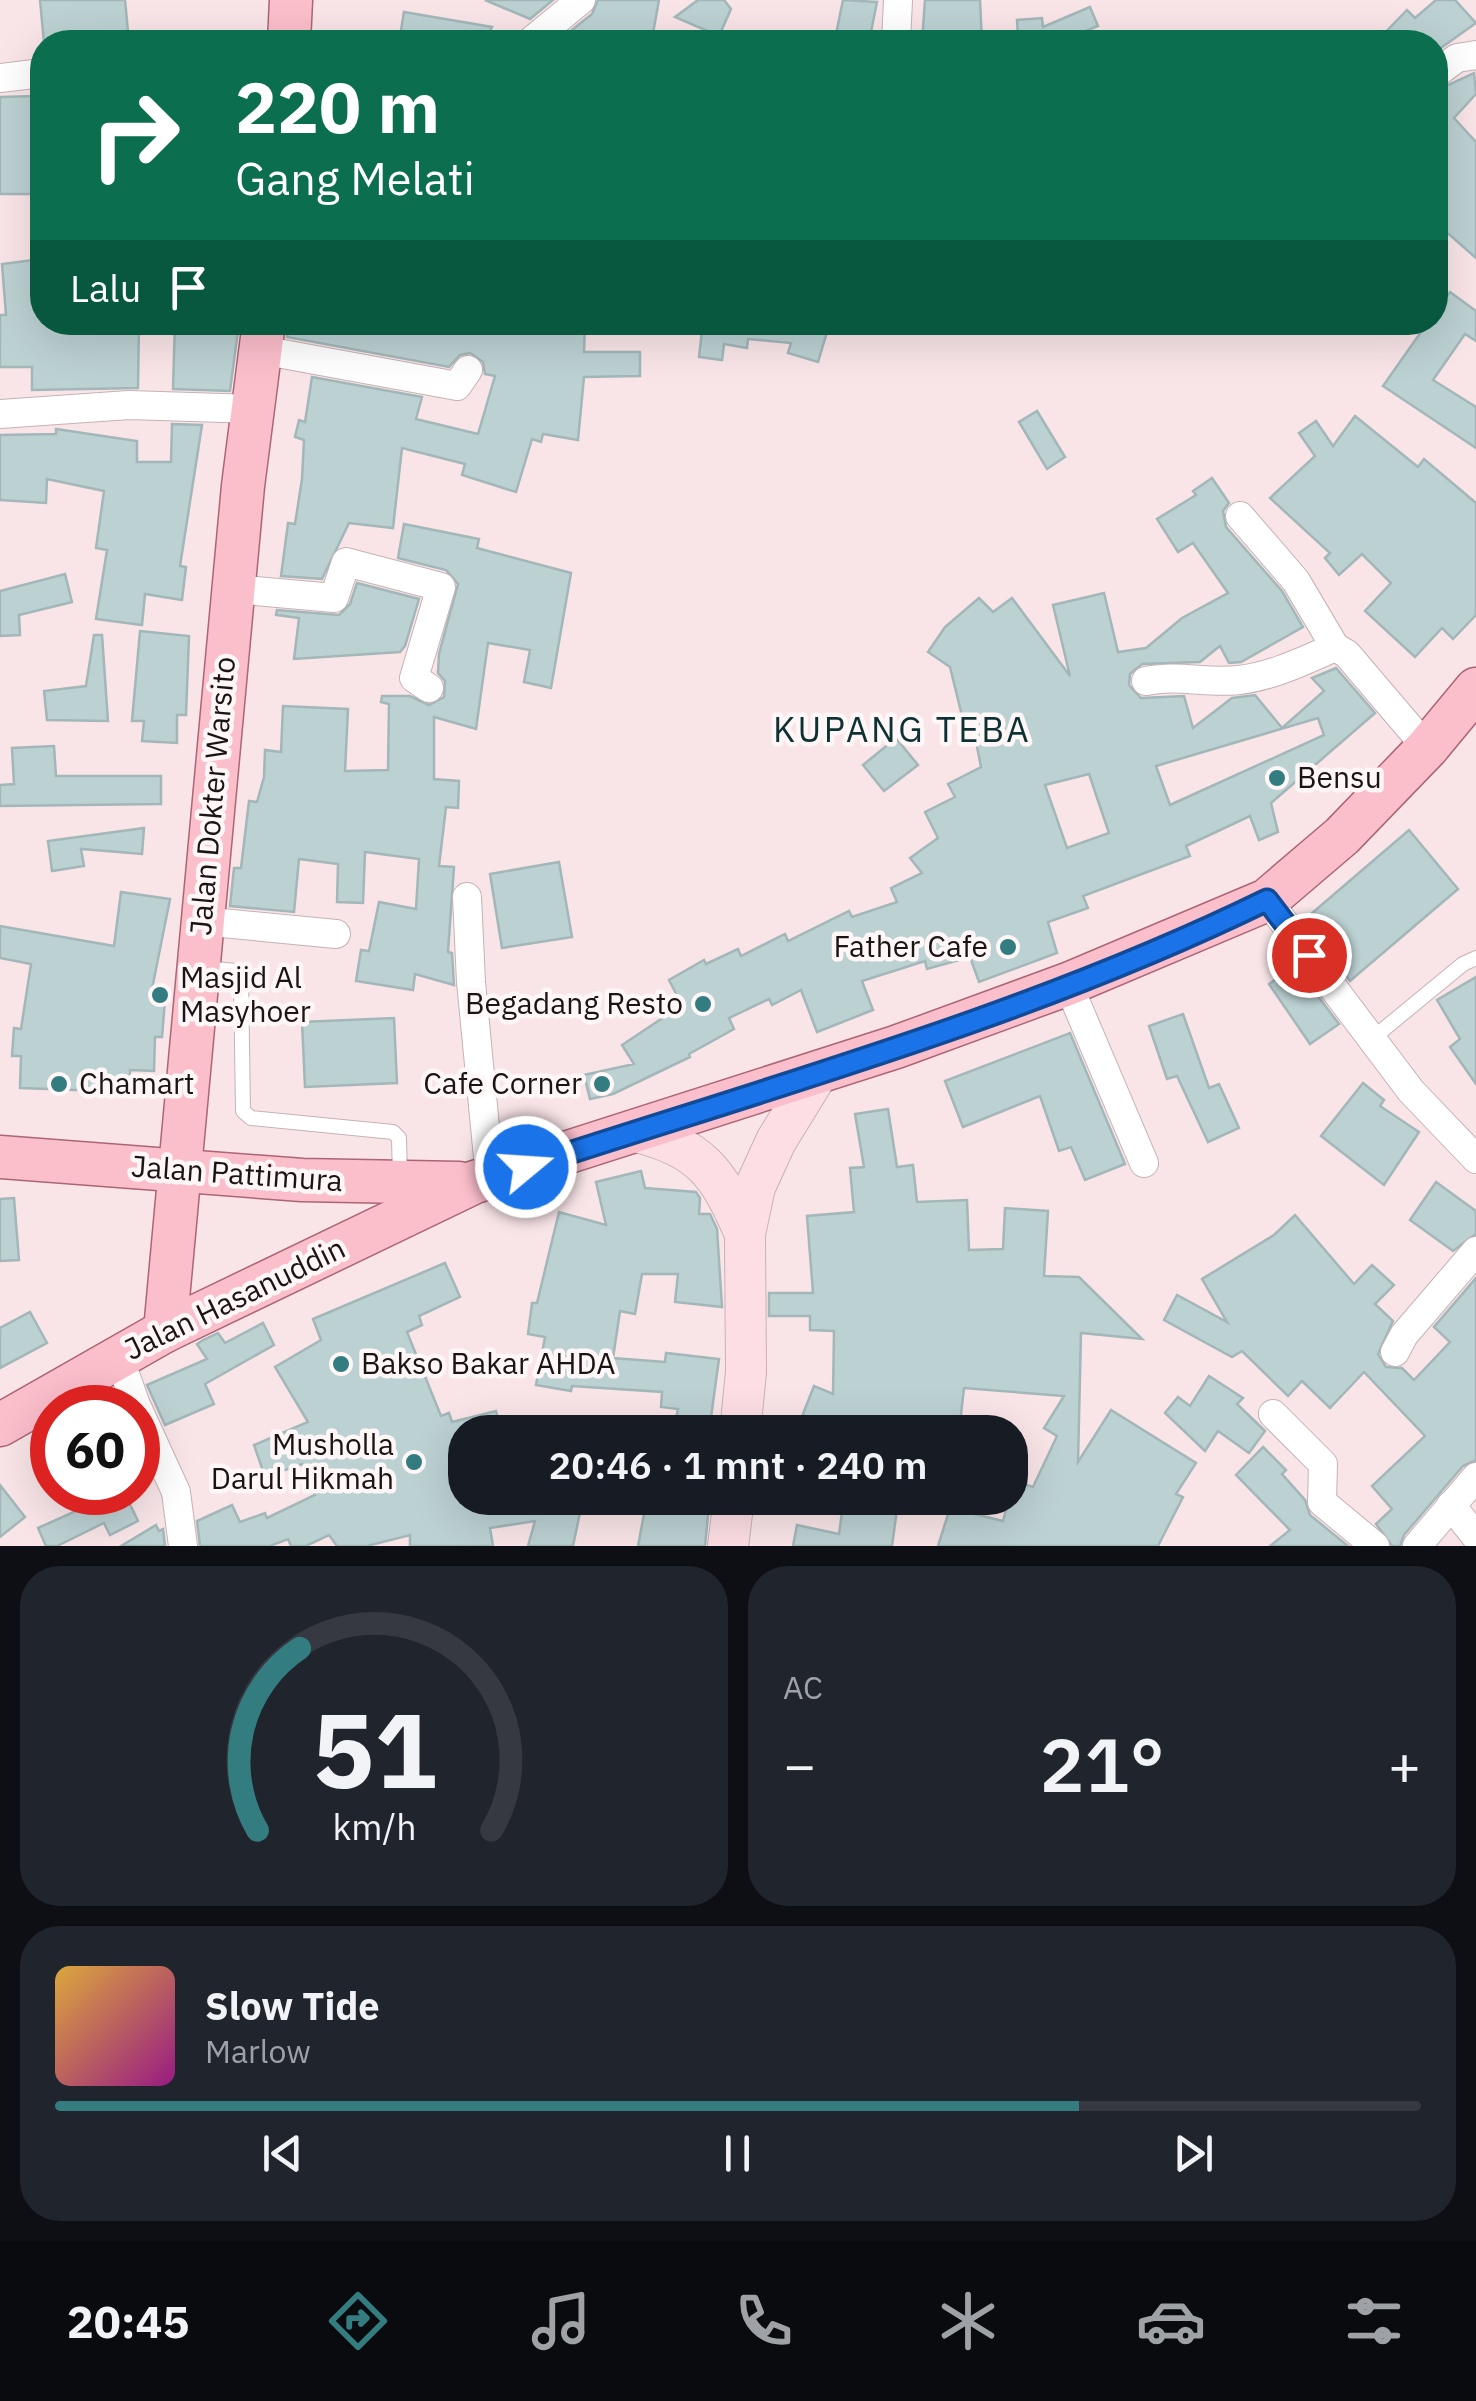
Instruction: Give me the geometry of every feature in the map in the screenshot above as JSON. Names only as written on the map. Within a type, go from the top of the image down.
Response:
[{"type":"main road","points":[[290,30],[291,0]]},
{"type":"main road","name":"Jalan Dokter Warsito","points":[[164,1331],[232,589],[262,336]]},
{"type":"main road","points":[[482,1180],[818,1071],[1068,984],[1267,900],[1342,836],[1426,748],[1476,688]]},
{"type":"main road","name":"Jalan Pattimura","points":[[0,1157],[302,1180],[482,1180]]},
{"type":"main road","points":[[302,1180],[336,1200],[343,1246]]},
{"type":"main road","name":"Jalan Hasanuddin","points":[[0,1426],[164,1331],[482,1180]]},
{"type":"street","points":[[545,30],[582,0]]},
{"type":"street","points":[[897,30],[898,0]]},
{"type":"street","points":[[1448,65],[1457,58],[1476,55]]},
{"type":"street","points":[[0,78],[30,75]]},
{"type":"street","points":[[262,336],[456,386],[468,370]]},
{"type":"street","points":[[0,414],[129,405],[254,410]]},
{"type":"street","points":[[1240,516],[1296,580],[1335,647],[1347,654],[1426,748]]},
{"type":"street","points":[[232,589],[334,598],[346,562],[441,587],[414,678],[429,688]]},
{"type":"street","points":[[1146,680],[1179,675],[1235,681],[1270,675],[1335,647]]},
{"type":"street","points":[[467,896],[482,1180]]},
{"type":"street","points":[[1267,900],[1431,1115],[1476,1159]]},
{"type":"street","points":[[201,921],[336,934]]},
{"type":"street","points":[[1068,984],[1144,1163]]},
{"type":"street","points":[[742,1415],[746,1372],[745,1234],[755,1187],[776,1140],[818,1071]]},
{"type":"street","points":[[633,1132],[668,1140],[700,1158],[726,1190],[745,1234]]},
{"type":"street","points":[[1395,1352],[1404,1335],[1476,1251]]},
{"type":"street","points":[[119,1357],[129,1385]]},
{"type":"street","points":[[1273,1414],[1323,1464],[1322,1502],[1376,1546]]},
{"type":"street","points":[[160,1458],[176,1492],[183,1546]]},
{"type":"street","points":[[1417,1546],[1476,1477]]},
{"type":"street","points":[[1451,1506],[1476,1537]]},
{"type":"street","points":[[728,1546],[732,1515]]},
{"type":"lane","points":[[1373,1038],[1463,964],[1476,958]]},
{"type":"lane","points":[[196,968],[237,970],[242,977],[243,1111],[251,1118],[393,1132],[399,1138],[400,1183]]},
{"type":"building","points":[[40,0],[125,0],[128,30],[43,30]]},
{"type":"building","points":[[485,0],[553,0],[530,19]]},
{"type":"building","points":[[598,0],[659,0],[654,30],[572,30],[592,14]]},
{"type":"building","points":[[698,0],[724,0],[731,9],[722,30],[705,30],[675,17]]},
{"type":"building","points":[[843,0],[877,2],[871,30],[837,30]]},
{"type":"building","points":[[925,0],[980,0],[981,30],[923,30]]},
{"type":"building","points":[[1436,0],[1455,0],[1476,23],[1448,43],[1448,30],[1388,30],[1407,10],[1415,18]]},
{"type":"building","points":[[1090,7],[1098,26],[1088,30],[1018,30],[1017,20],[1042,18],[1043,27]]},
{"type":"building","points":[[404,12],[492,27],[490,30],[401,30]]},
{"type":"building","points":[[1474,73],[1476,94],[1454,118],[1476,142],[1476,258],[1448,233],[1448,85]]},
{"type":"building","points":[[30,96],[30,194],[0,194],[0,97]]},
{"type":"building","points":[[30,260],[30,335],[139,335],[138,388],[32,390],[32,367],[0,367],[0,315],[6,315],[2,264]]},
{"type":"building","points":[[1450,292],[1476,311],[1476,341],[1465,334],[1433,380],[1476,407],[1476,448],[1383,386],[1419,335],[1448,335]]},
{"type":"building","points":[[175,335],[237,335],[230,391],[173,389]]},
{"type":"building","points":[[585,335],[584,352],[640,352],[640,376],[584,377],[578,440],[543,434],[541,442],[532,439],[516,492],[462,475],[465,464],[402,448],[393,528],[349,523],[322,579],[281,576],[288,523],[295,524],[302,479],[304,440],[295,437],[299,420],[305,422],[312,377],[422,397],[416,419],[478,434],[495,376],[485,374],[483,362],[470,353],[460,355],[449,367],[287,337]]},
{"type":"building","points":[[702,335],[826,335],[818,362],[788,353],[791,343],[748,339],[747,348],[724,344],[722,360],[699,357]]},
{"type":"building","points":[[1037,411],[1065,457],[1047,469],[1019,422]]},
{"type":"building","points":[[1355,416],[1418,467],[1424,459],[1476,503],[1476,615],[1453,639],[1442,628],[1415,657],[1365,611],[1391,583],[1362,554],[1339,575],[1325,558],[1330,553],[1270,498],[1315,456],[1299,433],[1316,421],[1333,446]]},
{"type":"building","points":[[172,424],[202,425],[180,566],[186,567],[182,600],[145,594],[142,625],[96,619],[107,550],[96,548],[104,491],[47,479],[46,503],[0,500],[0,435],[56,434],[56,429],[137,441],[137,462],[171,462]]},
{"type":"building","points":[[1212,478],[1229,503],[1223,511],[1226,527],[1282,591],[1303,627],[1241,662],[1229,663],[1220,646],[1200,662],[1142,664],[1130,674],[1129,685],[1141,698],[1184,696],[1193,728],[1232,698],[1255,695],[1282,728],[1324,691],[1312,678],[1336,668],[1375,713],[1271,803],[1278,832],[1259,840],[1250,816],[1186,846],[1190,856],[1083,896],[1088,908],[1048,922],[1057,953],[979,982],[970,957],[927,969],[925,961],[862,981],[873,1010],[817,1032],[801,990],[772,1005],[769,999],[729,1018],[734,1029],[689,1054],[690,1057],[613,1094],[590,1099],[584,1075],[634,1064],[622,1045],[682,1005],[669,980],[704,960],[706,964],[738,949],[741,956],[785,934],[788,941],[849,911],[852,917],[897,902],[891,888],[922,873],[910,858],[938,838],[925,812],[955,797],[948,784],[981,767],[973,726],[965,728],[950,667],[928,652],[945,627],[979,598],[993,612],[1012,598],[1070,676],[1053,605],[1104,593],[1118,652],[1146,648],[1182,618],[1228,593],[1193,543],[1178,552],[1157,519],[1196,495],[1193,491]],"holes":[[[1318,718],[1324,735],[1170,805],[1156,766]],[[1089,774],[1109,833],[1067,848],[1045,785]]]},
{"type":"building","points":[[404,524],[479,539],[477,548],[571,573],[551,688],[524,682],[530,650],[488,643],[476,729],[434,717],[434,779],[459,781],[458,808],[446,807],[439,866],[454,867],[448,952],[452,953],[454,985],[415,974],[413,990],[356,981],[361,950],[369,951],[379,902],[416,909],[419,859],[365,852],[363,903],[337,902],[338,864],[299,859],[294,912],[230,906],[234,868],[241,868],[249,801],[257,802],[264,777],[265,750],[281,752],[283,706],[348,709],[345,771],[388,770],[389,704],[381,702],[382,696],[410,696],[429,705],[444,697],[445,681],[438,673],[439,654],[458,584],[446,570],[398,558]]},
{"type":"building","points":[[65,574],[72,602],[19,615],[20,635],[0,636],[0,591]]},
{"type":"building","points":[[357,583],[419,599],[405,646],[400,652],[294,659],[299,618],[276,615],[277,610],[339,615],[350,604]]},
{"type":"building","points":[[140,631],[189,636],[186,715],[177,715],[177,743],[142,741],[144,721],[132,721]]},
{"type":"building","points":[[94,635],[102,635],[108,721],[47,720],[44,691],[86,686]]},
{"type":"building","points":[[896,738],[918,765],[884,791],[863,765]]},
{"type":"building","points":[[54,746],[56,776],[161,776],[161,804],[0,806],[0,785],[14,784],[12,748]]},
{"type":"building","points":[[144,828],[142,854],[81,849],[84,866],[52,871],[48,841]]},
{"type":"building","points":[[1409,830],[1458,889],[1350,981],[1304,920]]},
{"type":"building","points":[[559,862],[572,937],[502,948],[490,874]]},
{"type":"building","points":[[121,892],[170,899],[150,999],[165,1000],[162,1037],[155,1037],[154,1071],[130,1070],[130,1092],[20,1088],[21,1056],[12,1056],[14,1028],[21,1029],[31,964],[0,958],[0,926],[114,946]]},
{"type":"building","points":[[1295,966],[1339,1024],[1310,1044],[1269,984]]},
{"type":"building","points":[[1476,977],[1476,1084],[1450,1047],[1460,1039],[1437,1000]]},
{"type":"building","points":[[1183,1014],[1209,1088],[1219,1084],[1239,1128],[1208,1142],[1177,1076],[1167,1079],[1149,1026]]},
{"type":"building","points":[[394,1018],[397,1083],[305,1087],[302,1022]]},
{"type":"building","points":[[1070,1033],[1125,1164],[1085,1180],[1071,1147],[1059,1151],[1040,1096],[963,1127],[945,1081]]},
{"type":"building","points":[[1363,1083],[1384,1100],[1380,1106],[1419,1132],[1384,1185],[1321,1136]]},
{"type":"building","points":[[888,1109],[897,1167],[913,1165],[917,1202],[967,1200],[969,1250],[1003,1249],[1005,1208],[1048,1211],[1044,1276],[1079,1277],[1142,1339],[1081,1333],[1078,1462],[1111,1410],[1196,1463],[1176,1494],[1183,1497],[1158,1546],[938,1546],[948,1515],[979,1515],[1003,1521],[1005,1515],[1028,1515],[1028,1485],[1033,1487],[1057,1436],[1044,1428],[1064,1396],[964,1388],[961,1415],[803,1415],[814,1386],[833,1394],[834,1331],[810,1330],[810,1316],[769,1316],[769,1293],[813,1293],[807,1216],[854,1212],[850,1168],[864,1167],[855,1114]]},
{"type":"building","points":[[641,1171],[645,1188],[696,1192],[700,1198],[699,1214],[710,1214],[717,1229],[722,1307],[675,1302],[678,1274],[642,1274],[635,1314],[620,1311],[613,1358],[665,1362],[666,1353],[719,1359],[711,1415],[677,1415],[678,1409],[661,1407],[662,1392],[572,1386],[571,1391],[536,1385],[545,1337],[528,1334],[532,1303],[537,1303],[559,1212],[606,1225],[596,1182]]},
{"type":"building","points":[[1436,1182],[1476,1211],[1476,1234],[1453,1251],[1410,1220]]},
{"type":"building","points":[[14,1198],[19,1260],[0,1261],[0,1199]]},
{"type":"building","points":[[1295,1215],[1354,1284],[1372,1265],[1394,1285],[1375,1304],[1393,1321],[1378,1354],[1386,1367],[1402,1368],[1414,1380],[1450,1342],[1434,1327],[1476,1278],[1476,1460],[1463,1466],[1404,1535],[1400,1546],[1392,1546],[1376,1524],[1392,1509],[1372,1486],[1425,1436],[1364,1372],[1330,1408],[1302,1381],[1288,1396],[1242,1351],[1232,1357],[1164,1320],[1177,1295],[1227,1322],[1202,1279],[1274,1235]]},
{"type":"building","points":[[445,1263],[460,1297],[419,1316],[422,1325],[407,1332],[441,1416],[450,1415],[448,1515],[579,1515],[573,1546],[528,1546],[535,1521],[490,1528],[493,1546],[410,1546],[410,1535],[367,1546],[337,1546],[329,1535],[306,1546],[291,1546],[288,1539],[270,1546],[200,1546],[197,1521],[232,1505],[240,1522],[265,1513],[267,1518],[315,1495],[302,1464],[265,1477],[254,1445],[308,1422],[275,1367],[321,1340],[313,1319]]},
{"type":"building","points":[[30,1312],[47,1343],[0,1368],[0,1328]]},
{"type":"building","points":[[263,1323],[274,1345],[205,1384],[214,1404],[165,1425],[160,1414],[160,1385],[147,1385],[207,1359],[197,1344],[203,1340],[218,1333],[225,1343]]},
{"type":"building","points":[[1209,1376],[1243,1398],[1237,1404],[1265,1431],[1249,1453],[1218,1431],[1205,1451],[1165,1413],[1178,1397],[1190,1406]]},
{"type":"building","points":[[1263,1447],[1286,1470],[1282,1474],[1305,1500],[1310,1515],[1348,1546],[1270,1546],[1290,1530],[1236,1475]]},
{"type":"building","points":[[0,1485],[25,1517],[0,1537]]},
{"type":"building","points":[[67,1515],[135,1515],[138,1521],[110,1535],[104,1523],[57,1546],[46,1546],[38,1528]]},
{"type":"building","points":[[644,1515],[708,1515],[705,1546],[638,1546]]},
{"type":"building","points":[[842,1515],[896,1515],[892,1546],[793,1546],[797,1525],[839,1534]]},
{"type":"building","points":[[156,1525],[159,1531],[163,1529],[165,1546],[121,1546]]},
{"type":"place","name":"Bensu","points":[[1277,778]]},
{"type":"place","name":"Father Cafe","points":[[1008,947]]},
{"type":"place","name":"Masjid Al Masyhoer","points":[[160,995]]},
{"type":"place","name":"Begadang Resto","points":[[703,1004]]},
{"type":"place","name":"Chamart","points":[[59,1084]]},
{"type":"place","name":"Cafe Corner","points":[[602,1084]]},
{"type":"place","name":"Bakso Bakar AHDA","points":[[341,1364]]},
{"type":"place","name":"Musholla Darul Hikmah","points":[[414,1462]]},
{"type":"district","name":"KUPANG TEBA","points":[[902,730]]},
{"type":"route","points":[[526,1167],[896,1046],[1068,984],[1267,900],[1309,955]]}]
